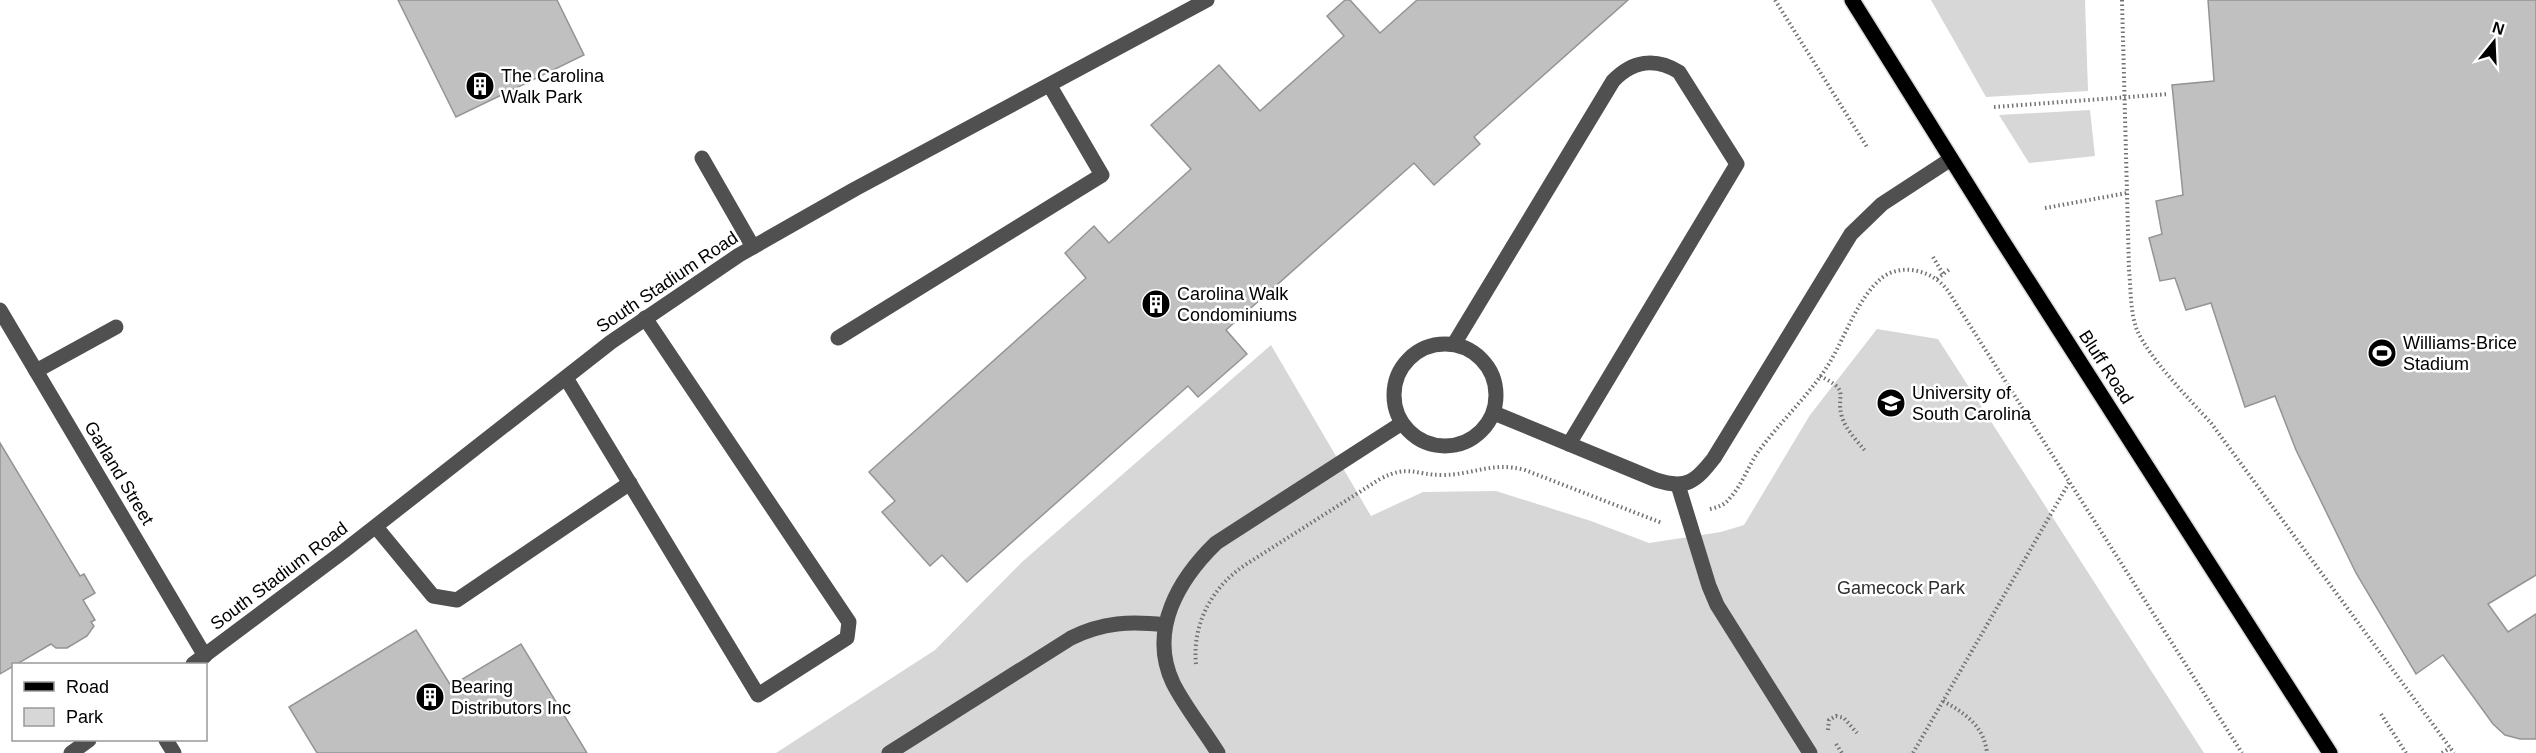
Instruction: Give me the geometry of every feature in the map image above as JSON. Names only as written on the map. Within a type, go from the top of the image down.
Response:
[{"type":"main road","name":"Bluff Road","points":[[1852,0],[2330,753]]},
{"type":"street","name":"South Stadium Road","points":[[199,660],[376,527],[645,318],[753,247],[855,189],[1207,0]]},
{"type":"street","points":[[1454,344],[1613,81],[1621,72],[1634,64],[1651,62],[1668,66],[1679,72],[1737,164],[1569,444]]},
{"type":"street","points":[[838,338],[1101,175],[1050,86]]},
{"type":"street","points":[[702,158],[753,247]]},
{"type":"street","points":[[1494,413],[1656,480],[1678,485],[1689,483],[1700,476],[1714,458],[1851,234],[1882,204],[1951,159]]},
{"type":"street","name":"Garland Street","points":[[0,310],[199,660]]},
{"type":"street","points":[[566,378],[758,695],[847,638],[849,622],[645,318]]},
{"type":"street","points":[[36,371],[116,327]]},
{"type":"street","points":[[1454,344],[1478,354],[1488,366],[1495,381],[1497,397],[1494,413],[1474,438],[1459,444],[1443,446],[1427,443],[1413,435],[1402,423],[1396,408],[1394,392],[1397,376],[1405,362],[1417,352],[1432,345],[1454,344]]},
{"type":"street","points":[[1218,753],[1173,682],[1164,644],[1165,625],[1170,607],[1186,578],[1197,561],[1216,543],[1402,423]]},
{"type":"street","points":[[376,527],[433,596],[457,600],[630,483]]},
{"type":"street","points":[[1678,485],[1717,605],[1810,753]]},
{"type":"street","points":[[889,753],[1071,638],[1088,630],[1110,624],[1138,622],[1165,625]]},
{"type":"street","points":[[71,753],[88,741]]},
{"type":"path","points":[[1776,0],[1866,147]]},
{"type":"path","points":[[2122,0],[2127,194],[2132,308],[2136,329],[2144,343],[2211,423],[2454,753]]},
{"type":"path","points":[[1994,107],[2169,94]]},
{"type":"path","points":[[2045,208],[2127,194]]},
{"type":"path","points":[[1933,257],[1944,273]]},
{"type":"path","points":[[1936,279],[1951,268]]},
{"type":"path","points":[[1710,509],[1722,505],[1731,497],[1761,447],[1820,376],[1866,297],[1884,277],[1891,273],[1912,270],[1924,272],[1936,279],[1948,291],[2242,753]]},
{"type":"path","points":[[1820,376],[1840,391],[1842,416],[1866,452]]},
{"type":"path","points":[[1197,671],[1196,644],[1199,627],[1210,600],[1227,580],[1245,565],[1380,479],[1396,472],[1412,470],[1443,475],[1491,466],[1510,466],[1654,521],[1668,521]]},
{"type":"path","points":[[1913,753],[2070,481]]},
{"type":"path","points":[[1943,702],[1959,710],[1973,722],[1984,738],[1987,753]]},
{"type":"path","points":[[2381,714],[2406,753]]},
{"type":"path","points":[[1842,753],[1827,727],[1829,720],[1836,716],[1840,717],[1857,733]]},
{"type":"path","points":[[2442,753],[2450,748]]},
{"type":"green space","points":[[1931,0],[2085,0],[2088,91],[1986,97]]},
{"type":"green space","points":[[2090,110],[2095,156],[2029,163],[1999,115]]},
{"type":"green space","name":"Gamecock Park","points":[[1877,329],[1938,339],[2204,753],[776,753],[935,650],[1022,562],[1271,345],[1371,516],[1423,492],[1496,491],[1591,521],[1649,543],[1721,532],[1744,525],[1810,415]]},
{"type":"building","name":"The Carolina Walk Park","points":[[398,0],[557,0],[584,55],[456,117]]},
{"type":"building","name":"Carolina Walk Condominiums","points":[[1345,0],[1350,0],[1380,33],[1417,0],[1628,0],[1474,137],[1480,144],[1434,185],[1414,163],[1226,330],[1247,354],[1198,397],[1188,386],[967,582],[942,555],[930,566],[882,512],[895,501],[869,472],[1086,278],[1065,253],[1094,226],[1109,243],[1191,169],[1151,125],[1219,65],[1260,111],[1344,36],[1327,16]]},
{"type":"building","name":"Williams-Brice Stadium","points":[[2208,0],[2536,0],[2536,575],[2488,604],[2508,632],[2536,614],[2536,739],[2520,739],[2505,735],[2493,724],[2443,655],[2416,674],[2356,573],[2296,450],[2275,396],[2245,407],[2211,303],[2186,310],[2175,278],[2160,281],[2149,238],[2162,234],[2156,201],[2183,195],[2172,85],[2214,81]]},
{"type":"building","points":[[0,443],[80,576],[84,574],[95,593],[83,600],[95,620],[91,622],[94,626],[87,636],[67,648],[56,648],[51,644],[19,663],[12,663],[12,667],[0,674]]},
{"type":"building","name":"Bearing Distributors Inc","points":[[416,630],[451,686],[521,644],[587,753],[317,753],[289,707]]},
{"type":"place","name":"The Carolina Walk Park","points":[[480,86]]},
{"type":"place","name":"Carolina Walk Condominiums","points":[[1156,304]]},
{"type":"place","name":"Williams-Brice Stadium","points":[[2382,353]]},
{"type":"place","name":"University of South Carolina","points":[[1891,403]]},
{"type":"place","name":"Bearing Distributors Inc","points":[[430,697]]}]
